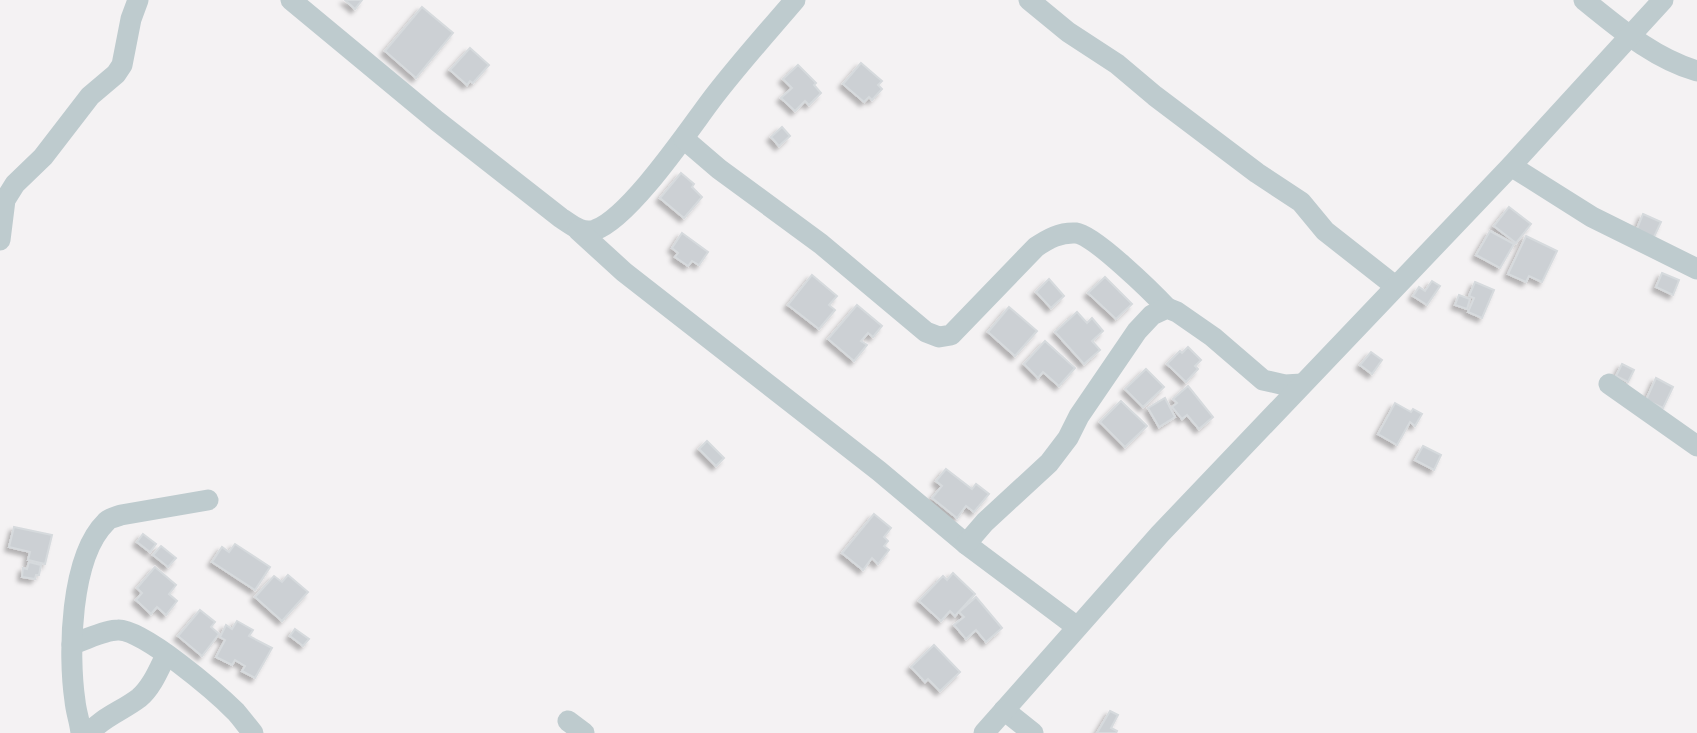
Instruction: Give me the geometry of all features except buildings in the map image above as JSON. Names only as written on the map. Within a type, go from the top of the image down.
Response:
[{"type":"street","points":[[0,240],[5,200],[15,184],[43,157],[90,96],[116,74],[122,65],[131,19],[138,0]]},
{"type":"street","points":[[290,0],[437,121],[578,230],[624,272],[879,471],[966,544],[1077,627]]},
{"type":"street","points":[[578,230],[593,230],[609,222],[631,202],[795,0]]},
{"type":"street","points":[[1029,0],[1068,32],[1117,64],[1257,173],[1301,202],[1325,231],[1395,286]]},
{"type":"street","points":[[1584,0],[1630,37],[1658,54],[1697,71]]},
{"type":"street","points":[[984,733],[1160,534],[1511,166],[1663,0]]},
{"type":"street","points":[[684,139],[719,169],[821,244],[926,332],[939,337],[951,335],[1036,247],[1050,238],[1079,233],[1129,271],[1167,308],[1213,337],[1264,380],[1272,383],[1302,384]]},
{"type":"street","points":[[1511,166],[1592,217],[1697,269]]},
{"type":"street","points":[[966,544],[985,522],[1049,463],[1137,331],[1152,315],[1167,308]]},
{"type":"street","points":[[1272,383],[1278,412]]},
{"type":"street","points":[[1609,384],[1697,446]]},
{"type":"street","points":[[81,733],[75,701],[72,644],[75,590],[94,538],[107,520],[121,515],[208,500]]},
{"type":"street","points":[[72,644],[116,629],[131,632],[166,655],[236,712],[253,733]]},
{"type":"street","points":[[89,733],[99,721],[141,696],[154,679],[166,655]]},
{"type":"street","points":[[1004,710],[1033,733]]}]
